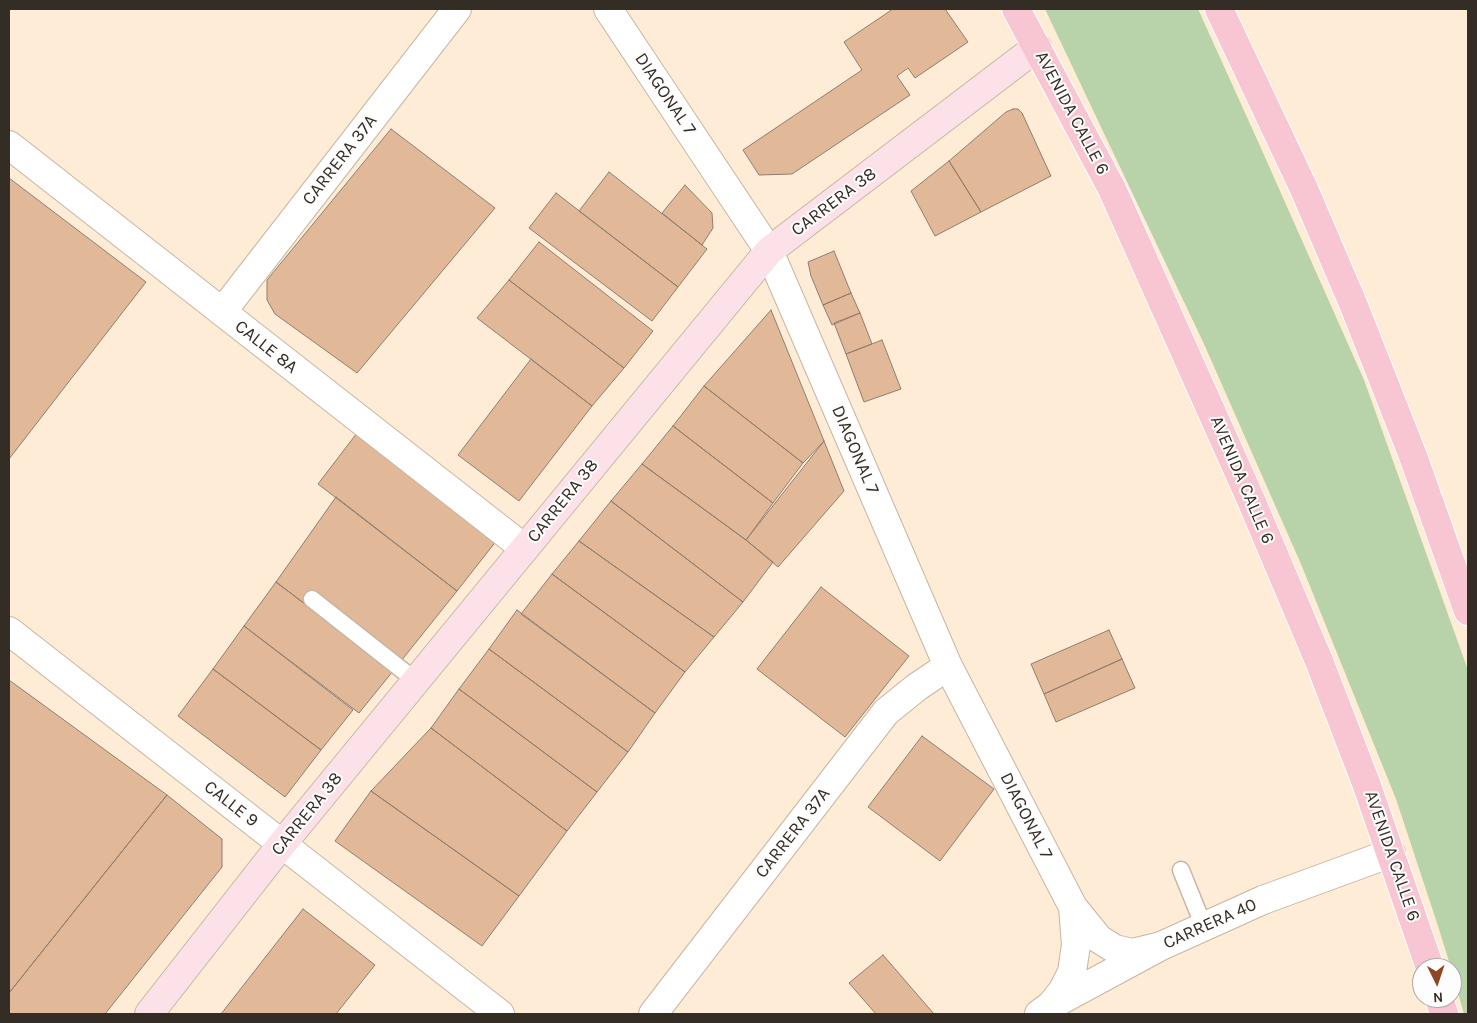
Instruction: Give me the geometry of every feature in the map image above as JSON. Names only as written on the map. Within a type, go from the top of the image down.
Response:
[{"type":"main road","name":"AVENIDA CALLE 6","points":[[1016,9],[1112,189],[1251,500],[1319,661],[1366,783],[1427,958]]},
{"type":"main road","points":[[1219,9],[1304,189],[1354,306],[1413,456],[1467,602]]},
{"type":"street","name":"CARRERA 37A","points":[[222,312],[457,9]]},
{"type":"street","name":"DIAGONAL 7","points":[[608,9],[769,251],[948,666],[1073,907],[1100,939],[1115,949],[1132,953],[1161,946]]},
{"type":"street","name":"CARRERA 38","points":[[149,1014],[282,844],[769,251],[1037,47]]},
{"type":"street","name":"CALLE 8A","points":[[9,145],[524,548]]},
{"type":"street","name":"CALLE 9","points":[[9,631],[500,1014]]},
{"type":"street","name":"CARRERA 37A","points":[[653,1014],[886,712],[917,687],[948,666]]},
{"type":"street","name":"CARRERA 40","points":[[1044,1010],[1161,946],[1204,926],[1263,900],[1391,853]]},
{"type":"street","name":"DIAGONAL 7","points":[[1044,1010],[1063,990],[1072,972],[1076,945],[1073,907]]},
{"type":"lane","points":[[312,599],[416,681]]},
{"type":"lane","points":[[1181,870],[1204,926]]},
{"type":"green space","points":[[1045,9],[1198,9],[1364,380],[1468,670],[1468,1014],[1464,1014],[1462,1007],[1462,958],[1448,958],[1396,799],[1301,564],[1204,344]]},
{"type":"building","points":[[893,9],[945,9],[968,42],[915,78],[908,68],[897,76],[910,95],[792,174],[759,175],[743,150],[862,70],[844,42]]},
{"type":"building","points":[[1018,109],[1022,113],[1051,176],[981,212],[949,161],[1006,112]]},
{"type":"building","points":[[391,129],[495,208],[357,373],[275,314],[267,300],[267,280]]},
{"type":"building","points":[[949,161],[981,212],[935,236],[911,191]]},
{"type":"building","points":[[609,172],[707,249],[678,287],[579,211]]},
{"type":"building","points":[[9,178],[146,282],[9,459]]},
{"type":"building","points":[[685,185],[712,213],[713,228],[702,245],[662,213]]},
{"type":"building","points":[[556,193],[678,287],[652,321],[529,228]]},
{"type":"building","points":[[539,242],[653,331],[624,368],[509,280]]},
{"type":"building","points":[[834,251],[851,293],[823,305],[811,276],[808,262]]},
{"type":"building","points":[[509,280],[624,368],[592,406],[477,318]]},
{"type":"building","points":[[851,293],[860,313],[832,325],[823,305]]},
{"type":"building","points":[[771,310],[824,441],[803,463],[704,386]]},
{"type":"building","points":[[860,313],[872,344],[846,354],[834,323]]},
{"type":"building","points":[[882,340],[901,389],[864,402],[846,354]]},
{"type":"building","points":[[531,359],[592,406],[519,501],[458,455]]},
{"type":"building","points":[[704,386],[803,463],[773,503],[673,426]]},
{"type":"building","points":[[673,426],[773,503],[746,540],[642,464]]},
{"type":"building","points":[[357,433],[497,540],[457,591],[318,484]]},
{"type":"building","points":[[824,441],[844,491],[778,567],[746,540]]},
{"type":"building","points":[[642,464],[773,562],[743,602],[611,501]]},
{"type":"building","points":[[336,497],[457,591],[393,671],[276,582]]},
{"type":"building","points":[[611,501],[743,602],[714,637],[579,541]]},
{"type":"building","points":[[579,541],[714,637],[685,672],[552,574]]},
{"type":"building","points":[[552,574],[685,672],[655,713],[521,614]]},
{"type":"building","points":[[276,582],[393,671],[359,713],[244,626]]},
{"type":"building","points":[[821,587],[909,656],[845,737],[757,669]]},
{"type":"building","points":[[517,610],[655,713],[628,752],[489,649]]},
{"type":"building","points":[[244,626],[353,710],[321,750],[213,669]]},
{"type":"building","points":[[1109,630],[1122,659],[1044,694],[1031,664]]},
{"type":"building","points":[[489,649],[628,752],[597,792],[459,689]]},
{"type":"building","points":[[1122,659],[1135,688],[1056,722],[1044,694]]},
{"type":"building","points":[[213,669],[321,750],[285,797],[178,716]]},
{"type":"building","points":[[9,680],[167,795],[9,993]]},
{"type":"building","points":[[459,689],[597,792],[567,831],[431,728]]},
{"type":"building","points":[[431,728],[567,831],[519,896],[371,791]]},
{"type":"building","points":[[922,736],[994,789],[940,861],[868,807]]},
{"type":"building","points":[[371,791],[519,896],[482,946],[335,841]]},
{"type":"building","points":[[167,795],[222,839],[222,867],[105,1014],[9,1014],[9,993]]},
{"type":"building","points":[[303,909],[375,965],[336,1014],[221,1014]]},
{"type":"building","points":[[883,955],[934,1014],[876,1014],[849,983]]}]
